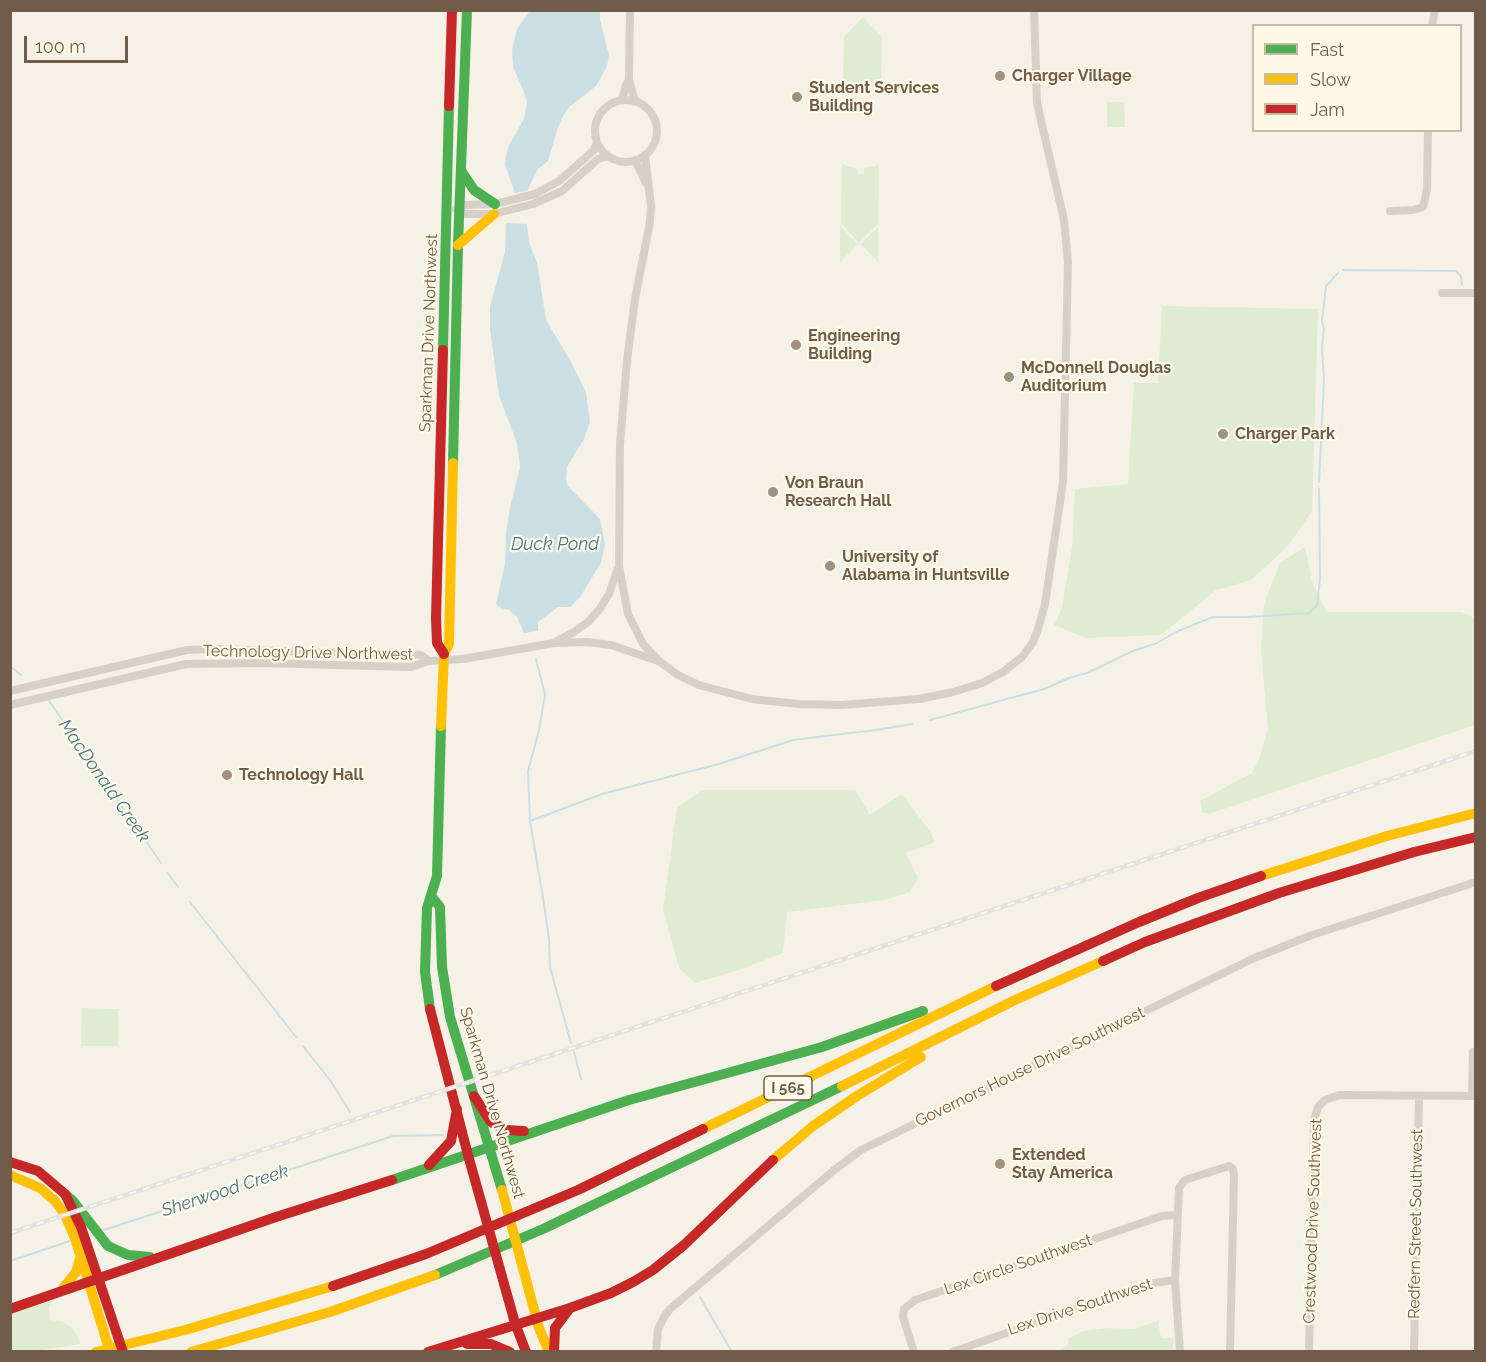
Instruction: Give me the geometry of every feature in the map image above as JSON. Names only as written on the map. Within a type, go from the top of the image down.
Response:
[{"type":"main road","name":"Sparkman Drive Northwest","points":[[444,657],[437,643],[436,618],[452,10]]},
{"type":"main road","name":"Sparkman Drive Northwest","points":[[467,10],[458,245],[449,644],[444,657],[439,757],[437,876],[427,908],[425,972],[431,1014],[468,1155],[515,1323],[526,1352]]},
{"type":"main road","points":[[458,245],[495,209],[474,190],[461,171]]},
{"type":"main road","name":"I 565","points":[[96,1352],[185,1330],[316,1292],[426,1254],[614,1173],[994,987],[1139,922],[1245,881],[1387,836],[1476,813]]},
{"type":"main road","name":"I 565","points":[[191,1352],[330,1312],[445,1271],[620,1194],[1015,1000],[1145,942],[1279,893],[1414,852],[1476,837]]},
{"type":"main road","name":"Sparkman Drive Northwest","points":[[432,897],[440,907],[444,990],[450,1017],[505,1199],[536,1318],[549,1352]]},
{"type":"main road","points":[[10,1309],[544,1128],[671,1087],[851,1038],[994,987]]},
{"type":"main road","points":[[428,1352],[515,1323],[570,1308],[611,1293],[653,1270],[684,1245],[775,1158],[813,1126],[970,1023]]},
{"type":"main road","points":[[473,1094],[486,1117],[501,1129],[521,1131],[544,1128]]},
{"type":"main road","points":[[426,1168],[451,1141],[457,1108]]},
{"type":"main road","points":[[10,1162],[38,1171],[65,1201],[72,1229],[85,1253],[93,1281],[101,1327],[110,1352]]},
{"type":"main road","points":[[10,1175],[65,1201],[73,1201],[102,1241],[114,1250],[135,1257],[162,1257]]},
{"type":"main road","points":[[60,1292],[74,1275],[85,1253]]},
{"type":"main road","points":[[93,1281],[114,1324],[123,1352]]},
{"type":"main road","points":[[554,1352],[555,1328],[570,1308]]},
{"type":"main road","points":[[448,1345],[491,1344],[510,1352]]},
{"type":"street","points":[[630,10],[629,80],[635,101]]},
{"type":"street","points":[[645,155],[650,222],[635,300],[622,420],[619,566],[628,614],[643,644],[659,661],[678,675],[699,686],[752,699],[798,704],[841,705],[919,699],[982,683],[1003,672],[1022,657],[1033,642],[1045,604],[1063,478],[1068,262],[1064,220],[1035,89],[1034,10]]},
{"type":"street","points":[[622,100],[629,80]]},
{"type":"street","points":[[495,209],[536,194],[559,181],[593,151],[597,143],[596,122],[601,112],[609,105],[622,100],[635,101],[649,110],[655,119],[657,133],[654,142],[645,155],[635,160],[620,161],[607,156],[597,143]]},
{"type":"street","points":[[1390,211],[1424,207],[1427,190],[1428,132]]},
{"type":"street","points":[[447,209],[460,209],[464,205],[495,209],[533,204],[562,191],[598,159],[607,156]]},
{"type":"street","points":[[635,160],[649,189]]},
{"type":"street","points":[[1442,293],[1476,293]]},
{"type":"street","points":[[554,643],[588,622],[599,610],[609,594],[619,566]]},
{"type":"street","name":"Technology Drive Northwest","points":[[10,705],[186,664],[260,663],[411,667],[444,657],[463,659],[554,643],[586,642],[611,645],[659,661]]},
{"type":"street","name":"Technology Drive Northwest","points":[[10,691],[188,650],[421,655],[429,661]]},
{"type":"street","name":"Governors House Drive Southwest","points":[[656,1352],[658,1329],[670,1310],[833,1171],[861,1150],[1252,958],[1312,935],[1476,882]]},
{"type":"street","points":[[1473,1052],[1474,1096]]},
{"type":"street","name":"Crestwood Drive Southwest","points":[[1309,1352],[1316,1111],[1325,1100],[1339,1095],[1474,1096]]},
{"type":"street","name":"Redfern Street Southwest","points":[[1414,1352],[1419,1096]]},
{"type":"street","points":[[1180,1352],[1175,1280],[1176,1215],[1179,1188],[1182,1182],[1230,1167],[1233,1168],[1230,1352]]},
{"type":"street","name":"Lex Circle Southwest","points":[[914,1352],[903,1317],[904,1309],[915,1300],[1162,1216],[1176,1215]]},
{"type":"street","name":"Lex Drive Southwest","points":[[952,1352],[1147,1284],[1161,1280],[1175,1280]]},
{"type":"green space","points":[[863,17],[882,37],[881,95],[865,90],[865,85],[859,85],[859,90],[843,94],[844,37]]},
{"type":"green space","points":[[1107,102],[1124,102],[1125,127],[1107,127]]},
{"type":"green space","points":[[842,164],[857,169],[858,174],[864,174],[864,168],[879,165],[878,224],[859,243],[841,223]]},
{"type":"green space","points":[[840,226],[858,244],[840,262]]},
{"type":"green space","points":[[878,227],[878,262],[861,244]]},
{"type":"green space","name":"Charger Park","points":[[1162,306],[1318,309],[1312,511],[1288,546],[1251,580],[1216,590],[1161,635],[1086,638],[1054,625],[1062,608],[1072,547],[1075,489],[1128,484],[1134,383],[1158,383]]},
{"type":"green space","points":[[1305,547],[1312,582],[1327,612],[1461,612],[1475,618],[1475,725],[1209,814],[1202,812],[1200,801],[1252,773],[1259,760],[1268,728],[1261,651],[1264,604],[1280,563]]},
{"type":"green space","points":[[702,790],[855,790],[870,815],[902,794],[931,833],[935,842],[906,853],[918,878],[910,892],[885,900],[787,912],[783,953],[739,970],[695,983],[679,968],[663,909],[677,808]]},
{"type":"green space","points":[[82,1008],[118,1009],[118,1046],[81,1046]]},
{"type":"green space","points":[[52,1301],[49,1308],[50,1320],[64,1322],[71,1327],[79,1338],[80,1344],[11,1352],[11,1314]]},
{"type":"green space","points":[[1158,1321],[1161,1338],[1173,1338],[1173,1351],[1057,1351],[1068,1346],[1069,1338],[1084,1331],[1109,1328],[1134,1329]]},
{"type":"water","points":[[530,11],[600,11],[600,20],[609,55],[607,66],[596,86],[569,107],[563,116],[548,161],[538,169],[527,191],[515,193],[505,165],[506,155],[524,119],[527,102],[513,67],[512,50],[517,29]]},
{"type":"water","name":"Duck Pond","points":[[506,223],[527,224],[529,242],[537,263],[546,320],[586,392],[590,422],[584,439],[567,467],[566,480],[568,486],[600,519],[605,544],[601,563],[580,597],[570,607],[558,607],[538,622],[538,631],[524,633],[517,617],[496,604],[505,564],[510,507],[520,467],[517,443],[499,396],[490,329],[490,307],[505,252]]},
{"type":"waterway","points":[[1343,270],[1456,271],[1461,276],[1462,285]]},
{"type":"waterway","points":[[1319,482],[1324,379],[1322,321],[1326,286],[1338,273]]},
{"type":"waterway","points":[[930,720],[1044,689],[1087,673],[1213,617],[1309,613],[1317,606],[1320,579],[1319,489]]},
{"type":"waterway","points":[[536,659],[545,695],[528,771],[530,821],[549,939],[550,967],[571,1043]]},
{"type":"waterway","name":"MacDonald Creek","points":[[10,666],[21,675]]},
{"type":"waterway","name":"MacDonald Creek","points":[[47,698],[161,863]]},
{"type":"waterway","points":[[530,821],[602,794],[719,764],[793,740],[912,724]]},
{"type":"waterway","points":[[168,873],[178,887]]},
{"type":"waterway","name":"MacDonald Creek","points":[[190,902],[296,1037]]},
{"type":"waterway","name":"MacDonald Creek","points":[[303,1046],[330,1080],[350,1112]]},
{"type":"waterway","points":[[574,1052],[581,1079]]},
{"type":"waterway","name":"Sherwood Creek","points":[[104,1230],[393,1136],[443,1135]]},
{"type":"waterway","name":"Sherwood Creek","points":[[10,1261],[73,1240]]},
{"type":"waterway","points":[[700,1297],[732,1352]]},
{"type":"railway","points":[[10,1233],[1476,751]]},
{"type":"traffic: fast","points":[[453,463],[467,10]]},
{"type":"traffic: fast","points":[[443,350],[449,106]]},
{"type":"traffic: fast","points":[[462,172],[474,190],[495,204]]},
{"type":"traffic: fast","points":[[430,1009],[425,972],[427,908],[437,876],[441,726]]},
{"type":"traffic: fast","points":[[432,897],[440,907],[442,967],[450,1017],[502,1190]]},
{"type":"traffic: fast","points":[[392,1180],[629,1100],[822,1047],[923,1011]]},
{"type":"traffic: fast","points":[[435,1275],[543,1229],[842,1086]]},
{"type":"traffic: fast","points":[[65,1194],[108,1246],[128,1255],[150,1257]]},
{"type":"traffic: slow","points":[[458,245],[494,214]]},
{"type":"traffic: slow","points":[[441,726],[444,654],[449,644],[453,463]]},
{"type":"traffic: slow","points":[[1261,876],[1387,836],[1476,813]]},
{"type":"traffic: slow","points":[[842,1086],[1015,1000],[1103,961]]},
{"type":"traffic: slow","points":[[703,1129],[996,986]]},
{"type":"traffic: slow","points":[[773,1160],[813,1126],[921,1057]]},
{"type":"traffic: slow","points":[[10,1175],[40,1188],[64,1213],[75,1238],[110,1352]]},
{"type":"traffic: slow","points":[[502,1190],[539,1328],[549,1352]]},
{"type":"traffic: slow","points":[[61,1291],[76,1272],[81,1255]]},
{"type":"traffic: slow","points":[[191,1352],[330,1312],[435,1275]]},
{"type":"traffic: slow","points":[[96,1352],[185,1330],[333,1286]]},
{"type":"traffic: jam","points":[[449,106],[452,10]]},
{"type":"traffic: jam","points":[[443,350],[436,618],[437,643],[444,654]]},
{"type":"traffic: jam","points":[[1103,961],[1145,942],[1279,893],[1414,852],[1476,837]]},
{"type":"traffic: jam","points":[[996,986],[1139,922],[1261,876]]},
{"type":"traffic: jam","points":[[430,1009],[515,1323],[526,1352]]},
{"type":"traffic: jam","points":[[474,1096],[491,1122],[506,1130],[524,1131]]},
{"type":"traffic: jam","points":[[429,1165],[451,1141],[457,1109]]},
{"type":"traffic: jam","points":[[333,1286],[426,1254],[578,1190],[703,1129]]},
{"type":"traffic: jam","points":[[428,1352],[570,1308],[633,1282],[653,1270],[684,1245],[773,1160]]},
{"type":"traffic: jam","points":[[10,1162],[38,1171],[65,1194],[81,1227],[123,1352]]},
{"type":"traffic: jam","points":[[10,1309],[276,1217],[392,1180]]},
{"type":"traffic: jam","points":[[554,1352],[555,1328],[570,1308]]},
{"type":"traffic: jam","points":[[467,1344],[491,1344],[510,1352]]},
{"type":"place","name":"Charger Village","points":[[1000,76]]},
{"type":"place","name":"Student Services Building","points":[[797,97]]},
{"type":"place","name":"Engineering Building","points":[[796,345]]},
{"type":"place","name":"McDonnell Douglas Auditorium","points":[[1009,377]]},
{"type":"place","name":"Charger Park","points":[[1223,434]]},
{"type":"place","name":"Von Braun Research Hall","points":[[773,492]]},
{"type":"place","name":"University of Alabama in Huntsville","points":[[830,566]]},
{"type":"place","name":"Technology Hall","points":[[227,775]]},
{"type":"place","name":"Extended Stay America","points":[[1000,1164]]}]
